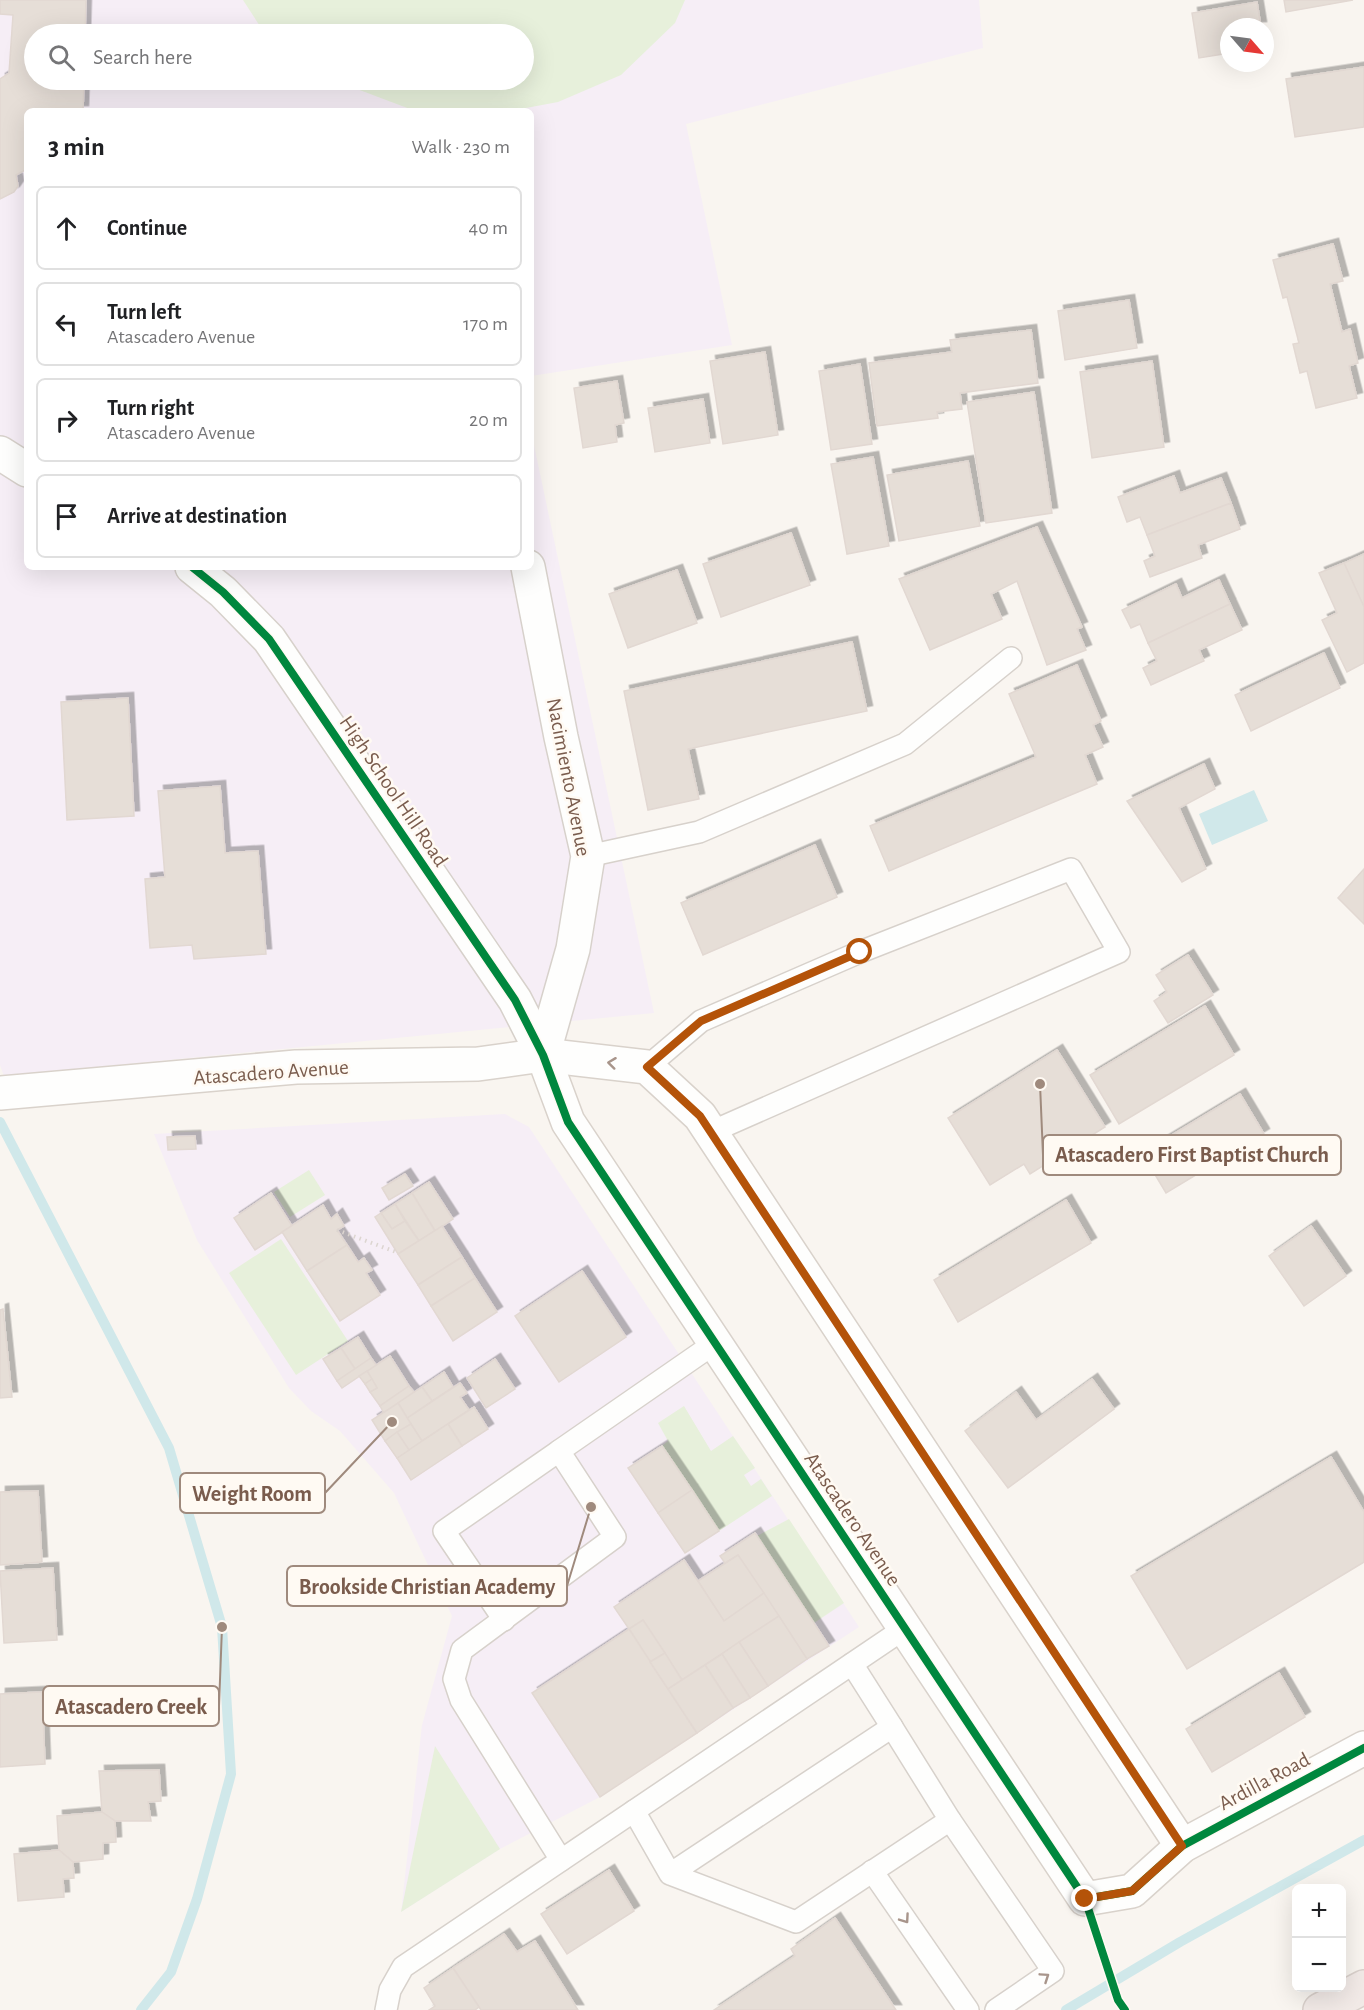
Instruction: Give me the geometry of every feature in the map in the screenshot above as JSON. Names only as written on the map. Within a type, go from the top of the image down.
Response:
[{"type":"highway","points":[[1320,2010],[1364,1987]]},
{"type":"street","points":[[0,453],[24,468]]},
{"type":"street","name":"High School Hill Road","points":[[196,570],[223,592],[269,639],[515,1000],[543,1055]]},
{"type":"street","name":"Nacimiento Avenue","points":[[529,570],[561,736],[588,856],[573,949],[543,1055]]},
{"type":"street","name":"Atascadero Avenue","points":[[6,1093],[296,1067],[478,1064],[543,1055],[647,1067]]},
{"type":"street","name":"Atascadero Avenue","points":[[543,1055],[568,1122],[1085,1899],[1132,1891],[1182,1846]]},
{"type":"street","points":[[647,1067],[700,1116],[711,1132],[1182,1846]]},
{"type":"street","name":"Ardilla Road","points":[[1182,1846],[1364,1748]]},
{"type":"lane","points":[[588,856],[699,832],[905,744],[1011,658]]},
{"type":"lane","points":[[647,1067],[701,1021],[860,952],[1071,869],[1119,951],[711,1132]]},
{"type":"lane","points":[[504,1620],[444,1531],[715,1342]]},
{"type":"lane","points":[[559,1451],[615,1537],[462,1650],[454,1679],[461,1700],[561,1860]]},
{"type":"lane","points":[[387,2010],[390,1990],[403,1967],[905,1629]]},
{"type":"lane","points":[[852,1664],[950,1820],[1053,1971],[996,2010]]},
{"type":"lane","points":[[670,1874],[892,1727]]},
{"type":"lane","points":[[634,1811],[670,1874],[796,1922],[950,1820]]},
{"type":"lane","points":[[872,1871],[968,2010]]},
{"type":"path","points":[[337,1230],[396,1252]]},
{"type":"shaded area","points":[[0,0],[979,0],[983,48],[686,124],[732,345],[534,376],[534,108],[24,108],[24,570],[534,570],[534,445],[654,1013],[4,1076],[0,1065]]},
{"type":"shaded area","points":[[505,1114],[529,1127],[859,1627],[600,1797],[500,1849],[401,1912],[422,1725],[452,1616],[394,1493],[340,1431],[311,1411],[289,1388],[197,1240],[154,1134]]},
{"type":"green space","points":[[243,0],[685,0],[675,23],[621,75],[558,102],[526,108],[407,108],[360,90],[534,90],[534,24],[259,24]]},
{"type":"green space","points":[[309,1170],[325,1195],[290,1217],[274,1192]]},
{"type":"green space","points":[[281,1239],[348,1341],[296,1375],[229,1273]]},
{"type":"green space","points":[[684,1406],[711,1451],[733,1436],[755,1468],[744,1475],[751,1486],[761,1479],[772,1496],[719,1531],[662,1446],[668,1441],[658,1423]]},
{"type":"green space","points":[[789,1519],[844,1603],[814,1623],[757,1536]]},
{"type":"green space","points":[[435,1746],[500,1849],[401,1912]]},
{"type":"water","points":[[1254,790],[1268,821],[1212,845],[1199,814]]},
{"type":"building","points":[[0,0],[86,0],[85,24],[24,24],[24,90],[84,90],[83,108],[24,108],[24,171],[16,175],[18,186],[14,192],[0,199],[0,79],[9,73],[13,15],[0,14]]},
{"type":"building","points":[[1284,0],[1353,0],[1286,12]]},
{"type":"building","points":[[1257,2],[1260,18],[1220,18],[1220,54],[1199,58],[1192,13]]},
{"type":"building","points":[[1364,67],[1364,127],[1295,137],[1286,79]]},
{"type":"building","points":[[1333,244],[1343,281],[1330,284],[1342,332],[1350,329],[1358,363],[1349,366],[1357,398],[1316,408],[1307,371],[1300,373],[1293,344],[1299,343],[1287,297],[1283,298],[1273,260]]},
{"type":"building","points":[[1129,300],[1137,348],[1065,360],[1058,311]]},
{"type":"building","points":[[1031,330],[1038,383],[960,393],[962,409],[937,412],[938,418],[877,426],[869,363],[952,352],[950,340]]},
{"type":"building","points":[[765,352],[778,435],[723,444],[710,361]]},
{"type":"building","points":[[1152,361],[1164,447],[1092,458],[1080,372]]},
{"type":"building","points":[[860,364],[872,444],[831,450],[819,371]]},
{"type":"building","points":[[617,381],[624,423],[615,425],[617,442],[583,448],[574,388]]},
{"type":"building","points":[[1034,392],[1052,513],[986,523],[967,402]]},
{"type":"building","points":[[703,399],[710,443],[655,452],[648,408]]},
{"type":"building","points":[[873,457],[889,546],[847,554],[831,464]]},
{"type":"building","points":[[968,461],[980,526],[899,541],[887,475]]},
{"type":"building","points":[[1174,476],[1180,493],[1221,478],[1231,503],[1147,535],[1140,517],[1127,522],[1118,497]]},
{"type":"building","points":[[1231,503],[1240,529],[1198,545],[1202,558],[1150,577],[1144,561],[1155,556],[1147,535]]},
{"type":"building","points":[[1037,527],[1082,627],[1077,629],[1086,650],[1047,665],[1017,581],[991,594],[1002,619],[930,650],[899,579]]},
{"type":"building","points":[[791,533],[810,585],[721,617],[703,564]]},
{"type":"building","points":[[1364,554],[1364,607],[1344,563]]},
{"type":"building","points":[[1344,563],[1364,607],[1364,663],[1347,672],[1322,620],[1337,613],[1319,573]]},
{"type":"building","points":[[677,570],[697,623],[628,648],[609,594]]},
{"type":"building","points":[[1219,580],[1230,604],[1148,643],[1140,624],[1131,628],[1122,610],[1176,584],[1182,598]]},
{"type":"building","points":[[1230,604],[1242,630],[1199,650],[1204,661],[1151,685],[1143,668],[1157,661],[1148,643]]},
{"type":"building","points":[[852,642],[867,711],[688,749],[699,799],[648,810],[624,691]]},
{"type":"building","points":[[1324,653],[1340,688],[1251,731],[1235,695]]},
{"type":"building","points":[[1077,665],[1101,721],[1093,725],[1103,747],[1085,755],[1097,784],[889,871],[870,826],[1036,757],[1009,694]]},
{"type":"building","points":[[128,698],[134,816],[67,820],[61,702]]},
{"type":"building","points":[[1204,764],[1215,789],[1179,808],[1206,869],[1182,882],[1127,801]]},
{"type":"building","points":[[220,786],[225,853],[258,851],[266,954],[194,959],[192,945],[150,948],[145,879],[165,877],[158,791]]},
{"type":"building","points":[[815,845],[837,897],[703,955],[681,903]]},
{"type":"building","points":[[1364,869],[1364,924],[1338,898]]},
{"type":"building","points":[[1188,955],[1213,995],[1168,1023],[1154,1001],[1167,992],[1156,975]]},
{"type":"building","points":[[1205,1006],[1234,1055],[1119,1124],[1090,1075]]},
{"type":"building","points":[[1057,1050],[1105,1127],[1030,1174],[1024,1164],[990,1185],[948,1118]]},
{"type":"building","points":[[1240,1094],[1264,1134],[1166,1193],[1142,1153]]},
{"type":"building","points":[[195,1136],[196,1149],[168,1150],[167,1137]]},
{"type":"building","points":[[405,1174],[413,1186],[389,1200],[382,1188]]},
{"type":"building","points":[[429,1182],[453,1219],[435,1231],[412,1193]]},
{"type":"building","points":[[271,1193],[292,1226],[255,1250],[234,1218]]},
{"type":"building","points":[[412,1193],[435,1231],[419,1241],[395,1204]]},
{"type":"building","points":[[1066,1200],[1091,1243],[958,1322],[934,1280]]},
{"type":"building","points":[[395,1204],[405,1221],[392,1229],[381,1213]]},
{"type":"building","points":[[323,1205],[331,1219],[337,1214],[344,1226],[337,1230],[347,1245],[307,1271],[282,1232]]},
{"type":"building","points":[[381,1213],[392,1229],[405,1221],[419,1241],[398,1254],[375,1217]]},
{"type":"building","points":[[442,1226],[462,1257],[418,1285],[398,1254]]},
{"type":"building","points":[[1311,1226],[1346,1276],[1304,1306],[1269,1256]]},
{"type":"building","points":[[347,1245],[358,1262],[364,1258],[372,1270],[366,1273],[380,1295],[340,1321],[307,1271]]},
{"type":"building","points":[[462,1257],[475,1278],[431,1306],[418,1285]]},
{"type":"building","points":[[582,1271],[626,1337],[559,1382],[515,1316]]},
{"type":"building","points":[[475,1278],[497,1312],[453,1341],[431,1306]]},
{"type":"building","points":[[3,1309],[12,1397],[0,1398],[0,1310]]},
{"type":"building","points":[[358,1337],[371,1358],[355,1369],[341,1348]]},
{"type":"building","points":[[341,1348],[355,1369],[337,1381],[323,1359]]},
{"type":"building","points":[[390,1356],[409,1386],[380,1406],[370,1392],[377,1388],[367,1371]]},
{"type":"building","points":[[371,1358],[376,1365],[342,1388],[337,1381]]},
{"type":"building","points":[[495,1359],[515,1389],[486,1408],[467,1378]]},
{"type":"building","points":[[367,1371],[372,1379],[365,1384],[359,1376]]},
{"type":"building","points":[[444,1372],[453,1387],[432,1401],[422,1387]]},
{"type":"building","points":[[372,1379],[377,1388],[370,1392],[365,1384]]},
{"type":"building","points":[[1092,1379],[1114,1409],[1008,1488],[965,1431],[1016,1392],[1036,1420]]},
{"type":"building","points":[[460,1383],[467,1393],[460,1397],[469,1410],[422,1441],[407,1418]]},
{"type":"building","points":[[409,1386],[414,1392],[384,1413],[380,1406]]},
{"type":"building","points":[[422,1387],[432,1401],[407,1418],[398,1403]]},
{"type":"building","points":[[398,1403],[411,1424],[385,1441],[372,1420]]},
{"type":"building","points":[[474,1407],[488,1429],[462,1446],[448,1424]]},
{"type":"building","points":[[411,1424],[422,1441],[409,1450],[397,1432]]},
{"type":"building","points":[[448,1424],[462,1446],[411,1480],[397,1458]]},
{"type":"building","points":[[397,1432],[409,1450],[397,1458],[385,1441]]},
{"type":"building","points":[[662,1446],[692,1490],[658,1513],[628,1468]]},
{"type":"building","points":[[1331,1457],[1364,1512],[1364,1562],[1187,1669],[1131,1576]]},
{"type":"building","points":[[692,1490],[719,1531],[685,1553],[658,1513]]},
{"type":"building","points":[[38,1491],[42,1562],[0,1565],[0,1492]]},
{"type":"building","points":[[755,1533],[829,1646],[807,1659],[738,1555],[725,1563],[720,1556]]},
{"type":"building","points":[[738,1555],[764,1593],[724,1621],[698,1581]]},
{"type":"building","points":[[684,1560],[724,1621],[764,1593],[779,1616],[682,1680],[643,1620],[629,1629],[614,1607]]},
{"type":"building","points":[[53,1568],[57,1640],[4,1643],[0,1571]]},
{"type":"building","points":[[779,1616],[807,1659],[768,1686],[739,1642]]},
{"type":"building","points":[[643,1620],[665,1653],[650,1662],[629,1629]]},
{"type":"building","points":[[629,1629],[697,1733],[600,1797],[532,1693]]},
{"type":"building","points":[[739,1642],[768,1686],[750,1698],[722,1654]]},
{"type":"building","points":[[665,1653],[682,1680],[668,1689],[650,1662]]},
{"type":"building","points":[[722,1654],[750,1698],[733,1708],[705,1665]]},
{"type":"building","points":[[705,1665],[733,1708],[697,1733],[668,1689]]},
{"type":"building","points":[[1279,1673],[1305,1717],[1212,1772],[1186,1729]]},
{"type":"building","points":[[42,1692],[45,1764],[0,1767],[0,1694]]},
{"type":"building","points":[[159,1770],[161,1801],[148,1802],[151,1821],[115,1821],[102,1812],[99,1771]]},
{"type":"building","points":[[102,1812],[115,1821],[116,1842],[103,1843],[103,1859],[73,1862],[59,1850],[57,1816]]},
{"type":"building","points":[[59,1850],[73,1862],[74,1878],[63,1879],[64,1897],[18,1901],[14,1854]]},
{"type":"building","points":[[609,1870],[634,1911],[567,1954],[541,1914]]},
{"type":"building","points":[[835,1918],[896,2010],[714,2010],[795,1956],[791,1949]]},
{"type":"building","points":[[504,1934],[517,1952],[535,1941],[578,2010],[481,2010],[453,1968]]},
{"type":"building","points":[[453,1968],[479,2007],[475,2010],[429,2010],[435,2006],[424,1988]]},
{"type":"waterway","points":[[0,1122],[169,1448],[222,1627],[231,1774],[197,1899],[171,1972],[141,2010]]},
{"type":"waterway","points":[[1066,2010],[1180,1942],[1364,1840]]},
{"type":"cycle path","points":[[196,570],[223,592],[269,639],[515,1000],[543,1055],[568,1122],[1085,1899],[1132,1891],[1182,1846],[1364,1748]]},
{"type":"cycle path","points":[[1085,1899],[1118,2000],[1125,2010]]},
{"type":"place","name":"Atascadero First Baptist Church","points":[[1040,1084]]},
{"type":"place","name":"Weight Room","points":[[392,1422]]},
{"type":"place","name":"Brookside Christian Academy","points":[[591,1507]]},
{"type":"place","name":"Atascadero Creek","points":[[222,1627]]},
{"type":"route","points":[[860,952],[701,1021],[647,1067],[700,1116],[1182,1846],[1132,1891],[1085,1899]]}]
